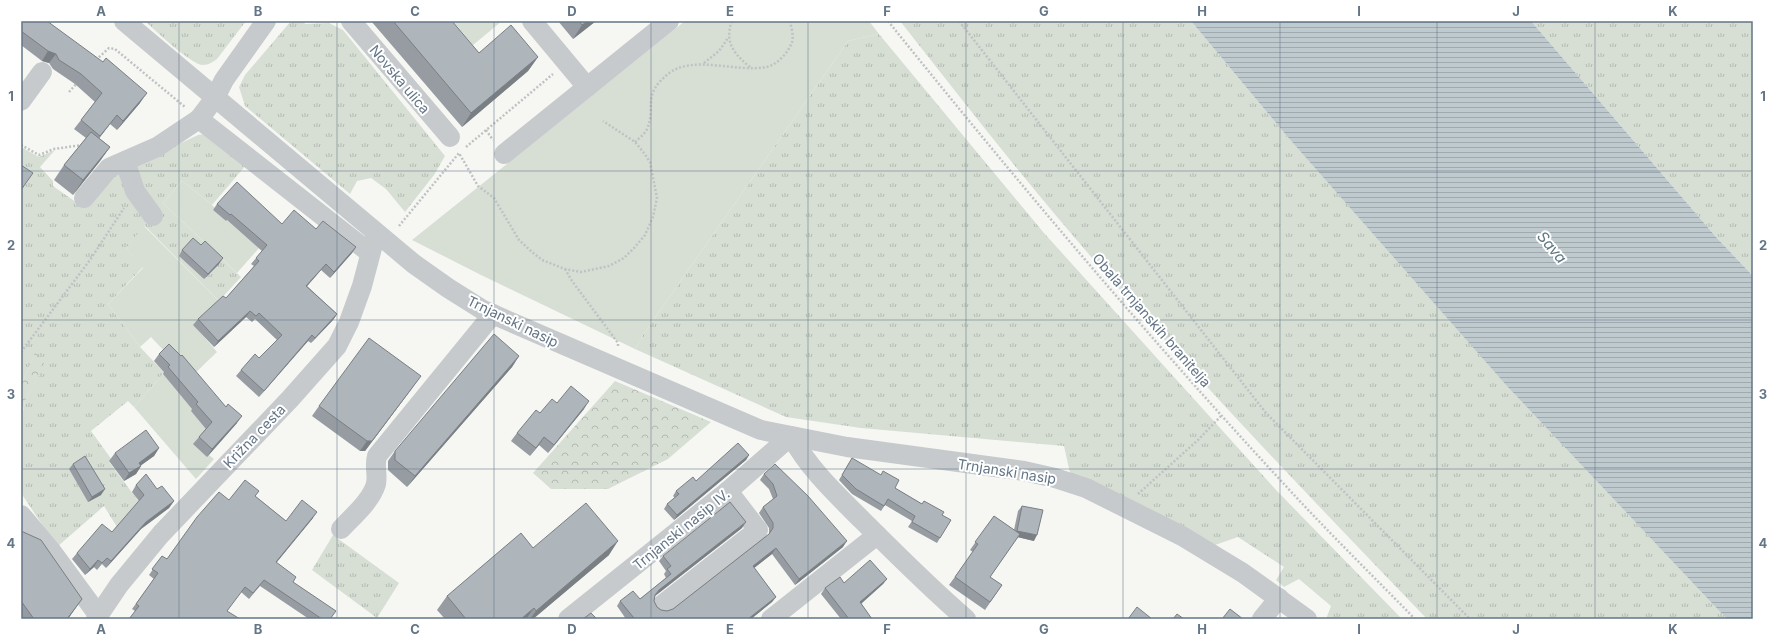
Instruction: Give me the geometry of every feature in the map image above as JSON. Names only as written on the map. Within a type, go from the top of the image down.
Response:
[{"type":"street","name":"Trnjanski nasip","points":[[124,21],[376,233],[448,288],[482,310],[761,430],[847,447],[1024,471],[1055,478],[1086,488],[1182,536],[1243,573],[1307,619]]},
{"type":"street","points":[[84,198],[109,168],[157,147],[199,120],[215,98],[224,80],[266,21]]},
{"type":"street","name":"Novska ulica","points":[[351,21],[454,145]]},
{"type":"street","points":[[532,21],[587,87]]},
{"type":"street","points":[[504,154],[668,21]]},
{"type":"street","points":[[21,101],[42,72]]},
{"type":"street","points":[[199,120],[370,253]]},
{"type":"street","points":[[125,161],[135,191],[153,216]]},
{"type":"street","name":"Križna cesta","points":[[98,617],[120,585],[161,534],[290,400],[337,346],[349,322],[362,286],[376,233]]},
{"type":"street","points":[[341,529],[364,504],[376,483],[374,463],[377,456],[493,314]]},
{"type":"street","points":[[791,436],[800,453],[811,466],[877,535],[936,593],[966,619]]},
{"type":"street","name":"Trnjanski nasip IV.","points":[[568,619],[728,491],[791,436]]},
{"type":"street","points":[[662,605],[758,530],[728,491]]},
{"type":"street","points":[[21,516],[52,552],[98,617]]},
{"type":"street","points":[[771,619],[877,535]]},
{"type":"street","points":[[1262,619],[1279,598]]},
{"type":"path","points":[[704,64],[719,51],[728,38],[732,21]]},
{"type":"path","points":[[635,142],[647,130],[650,120],[651,96],[657,84],[668,73],[682,66],[704,64],[720,66],[767,67],[784,55],[792,42],[790,21]]},
{"type":"path","name":"Obala trnjanskih branitelja","points":[[888,21],[1004,165],[1222,415],[1284,484],[1415,619]]},
{"type":"path","points":[[959,21],[1266,413],[1470,619]]},
{"type":"path","points":[[728,38],[733,50],[741,60],[751,67]]},
{"type":"path","points":[[94,63],[109,48],[115,49],[199,120]]},
{"type":"path","points":[[398,227],[454,145],[555,73]]},
{"type":"path","points":[[69,92],[79,80]]},
{"type":"path","points":[[454,145],[478,186],[494,198],[519,240],[542,260],[565,269],[581,272],[609,266],[624,258],[645,235],[653,217],[657,198],[650,162],[635,142],[602,120]]},
{"type":"path","points":[[21,145],[39,155],[54,149],[87,145]]},
{"type":"path","points":[[21,352],[90,260],[135,191]]},
{"type":"path","points":[[565,269],[572,281],[618,343],[617,354]]},
{"type":"path","points":[[1123,507],[1198,440],[1222,415]]},
{"type":"green space","points":[[145,21],[246,21],[217,59],[203,65],[190,59],[182,53]]},
{"type":"green space","points":[[291,21],[304,21],[305,24],[329,23],[343,30],[445,156],[434,175],[405,212],[386,189],[371,178],[357,181],[350,194],[245,106],[239,87],[245,75]]},
{"type":"green space","points":[[453,21],[502,21],[473,45]]},
{"type":"green space","points":[[685,21],[869,21],[879,34],[848,41],[643,335],[635,349],[412,240]]},
{"type":"green space","points":[[900,21],[1191,21],[1286,135],[1727,619],[1427,619],[1286,471],[1147,321],[1102,270],[1038,194]]},
{"type":"green space","points":[[1531,21],[1753,21],[1753,276],[1716,237]]},
{"type":"green space","points":[[879,34],[1044,233],[1277,491],[1402,619],[1326,619],[1331,606],[1299,579],[1284,587],[1276,580],[1284,567],[1238,537],[1215,545],[1070,473],[1064,446],[861,428],[786,417],[635,349],[643,335],[848,41]]},
{"type":"green space","points":[[204,134],[247,164],[212,205],[182,181],[163,203],[241,277],[219,301],[145,226],[126,248],[143,267],[108,304],[140,347],[157,365],[163,374],[134,407],[128,401],[91,431],[112,460],[109,462],[140,503],[117,527],[104,506],[57,547],[21,493],[21,421],[25,401],[44,365],[35,353],[25,377],[21,382],[21,147],[39,157],[55,150],[40,167],[53,181],[53,186],[83,207],[109,177],[198,135]]},
{"type":"green space","points":[[182,181],[212,205],[215,208],[213,210],[226,221],[227,220],[259,248],[237,273],[163,203]]},
{"type":"green space","points":[[144,226],[219,301],[194,325],[217,352],[190,378],[163,374],[157,365],[168,355],[151,337],[140,347],[108,304],[143,268],[126,248]]},
{"type":"green space","points":[[35,352],[45,365],[25,401],[21,421],[21,382],[25,377]]},
{"type":"green space","points":[[163,374],[193,410],[191,411],[207,429],[207,456],[209,455],[214,459],[196,479],[134,407]]},
{"type":"green space","points":[[615,381],[711,422],[668,459],[608,489],[551,489],[533,473]]},
{"type":"green space","points":[[333,535],[399,583],[377,618],[312,570]]},
{"type":"water","name":"Sava","points":[[1191,21],[1531,21],[1716,237],[1753,276],[1753,619],[1727,619],[1507,386],[1286,135]]},
{"type":"building","points":[[23,21],[47,21],[103,62],[106,58],[147,93],[123,121],[117,115],[100,136],[81,120],[102,93],[81,74],[59,60],[56,54],[48,51],[21,31],[21,23]]},
{"type":"building","points":[[393,21],[452,21],[479,53],[511,25],[538,57],[471,113]]},
{"type":"building","points":[[579,21],[588,21],[582,25]]},
{"type":"building","points":[[91,132],[110,147],[83,180],[64,165]]},
{"type":"building","points":[[21,165],[33,173],[21,190]]},
{"type":"building","points":[[237,182],[282,224],[294,210],[316,229],[323,221],[356,247],[334,272],[326,264],[306,286],[337,314],[315,338],[312,335],[264,391],[241,370],[255,354],[259,358],[282,335],[259,313],[256,316],[250,311],[218,341],[198,319],[223,296],[226,298],[259,261],[256,258],[267,245],[217,204]]},
{"type":"building","points":[[193,238],[201,245],[205,241],[223,258],[208,274],[182,250]]},
{"type":"building","points":[[494,334],[519,356],[415,476],[395,460],[395,451]]},
{"type":"building","points":[[369,338],[421,376],[372,441],[367,441],[319,406]]},
{"type":"building","points":[[169,344],[181,356],[182,355],[226,407],[228,404],[242,416],[212,449],[199,437],[212,422],[196,404],[198,402],[168,367],[170,365],[159,354]]},
{"type":"building","points":[[571,386],[589,401],[554,445],[544,437],[536,448],[517,433],[536,410],[540,413],[552,399],[557,403]]},
{"type":"building","points":[[146,430],[159,448],[139,463],[141,466],[129,473],[115,453]]},
{"type":"building","points":[[738,443],[749,455],[677,515],[667,504],[679,494],[676,491],[693,477],[696,481]]},
{"type":"building","points":[[85,456],[105,489],[92,497],[73,464]]},
{"type":"building","points":[[852,458],[881,475],[883,471],[899,480],[895,488],[922,504],[924,501],[944,512],[942,515],[951,520],[940,538],[912,522],[915,516],[888,499],[884,506],[856,489],[842,475]]},
{"type":"building","points":[[775,464],[808,496],[847,541],[799,579],[776,548],[753,566],[776,597],[748,619],[634,619],[620,601],[633,591],[640,599],[671,574],[667,569],[671,566],[663,556],[730,502],[746,522],[659,590],[655,595],[654,601],[657,607],[661,610],[667,611],[673,609],[769,534],[773,528],[773,523],[763,507],[777,496],[773,484],[764,474]]},
{"type":"building","points":[[146,474],[157,489],[162,486],[174,501],[146,522],[111,561],[107,558],[102,563],[98,560],[90,569],[77,553],[102,524],[112,532],[144,495],[136,485]]},
{"type":"building","points":[[245,480],[259,491],[255,496],[286,521],[302,500],[317,512],[276,562],[296,577],[293,582],[336,611],[330,619],[322,619],[264,580],[253,593],[245,587],[227,611],[240,619],[129,619],[139,606],[136,604],[158,573],[152,569],[162,556],[167,559],[197,517],[219,492],[229,500]]},
{"type":"building","points":[[586,503],[618,541],[536,611],[534,608],[521,619],[466,619],[447,596],[521,533],[533,548]]},
{"type":"building","points":[[1022,506],[1043,510],[1037,535],[1017,531]]},
{"type":"building","points":[[994,516],[1020,534],[990,577],[1002,585],[990,602],[955,577],[978,544],[975,542]]},
{"type":"building","points":[[21,531],[41,540],[82,599],[67,619],[34,619],[21,601]]},
{"type":"building","points":[[870,560],[887,579],[860,602],[872,619],[849,619],[825,588],[840,577],[844,583]]},
{"type":"building","points":[[1137,607],[1152,619],[1128,619]]},
{"type":"building","points":[[1230,609],[1243,619],[1222,619]]},
{"type":"building","points":[[591,613],[597,619],[583,619]]},
{"type":"building","points":[[1177,614],[1184,619],[1173,619]]}]
